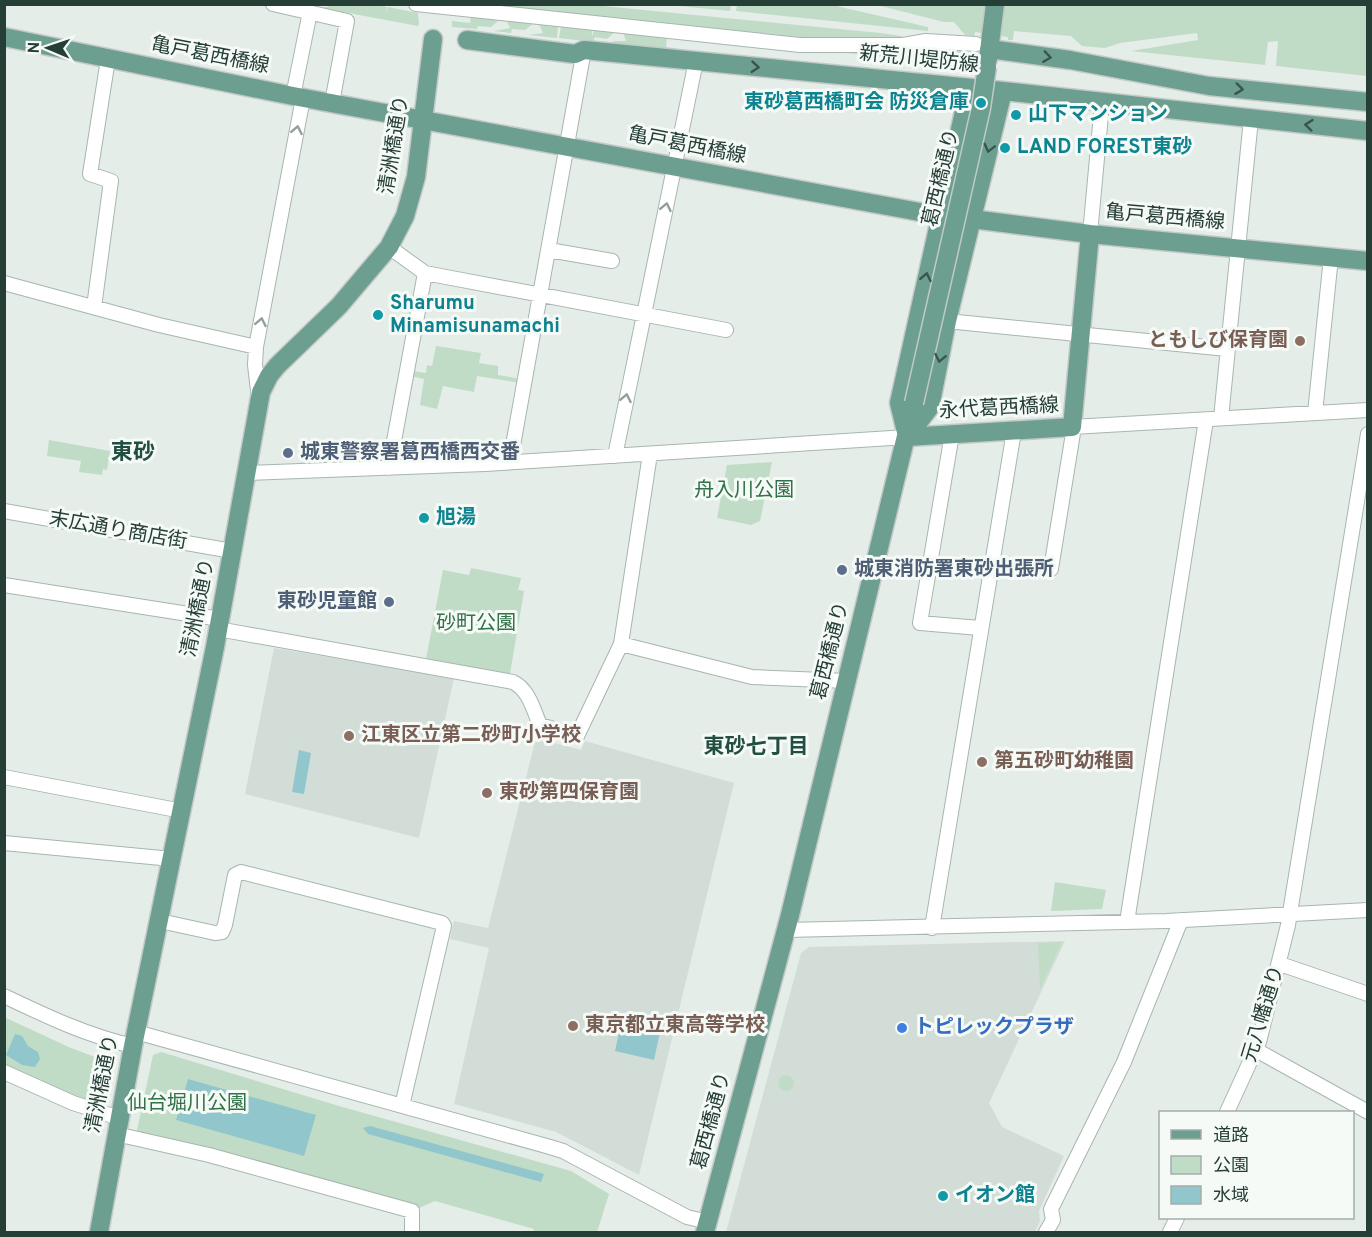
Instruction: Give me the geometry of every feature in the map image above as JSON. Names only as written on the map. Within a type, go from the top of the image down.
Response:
[{"type":"main road","name":"葛西橋通り","points":[[706,1227],[786,930],[907,437],[981,108],[986,49],[995,4]]},
{"type":"main road","name":"亀戸葛西橋線","points":[[4,37],[298,97],[940,215],[1090,234],[1368,261]]},
{"type":"main road","name":"清洲橋通り","points":[[99,1233],[134,1039],[219,624],[259,401],[273,371],[339,306],[389,247],[398,231],[411,198],[416,177],[433,39]]},
{"type":"main road","name":"新荒川堤防線","points":[[467,40],[575,54],[584,50],[1003,91],[1102,104],[1368,131]]},
{"type":"main road","name":"新荒川堤防線","points":[[986,49],[1081,62],[1209,86],[1368,102]]},
{"type":"main road","points":[[907,437],[899,403],[969,89]]},
{"type":"main road","points":[[907,437],[930,407],[947,321],[1003,91]]},
{"type":"main road","name":"永代葛西橋線","points":[[907,437],[1073,427],[1090,234]]},
{"type":"street","points":[[273,4],[347,21],[332,103]]},
{"type":"street","name":"新荒川堤防線","points":[[416,4],[800,45],[903,45],[926,41],[986,49]]},
{"type":"street","points":[[259,401],[255,365],[256,347],[310,12]]},
{"type":"street","points":[[510,462],[584,50]]},
{"type":"street","points":[[94,307],[111,181],[90,174],[108,59]]},
{"type":"street","points":[[615,456],[696,61]]},
{"type":"street","points":[[1090,234],[1102,104]]},
{"type":"street","points":[[1221,418],[1251,119]]},
{"type":"street","points":[[389,247],[425,273],[726,330]]},
{"type":"street","points":[[549,250],[612,261]]},
{"type":"street","points":[[1315,413],[1331,257]]},
{"type":"street","points":[[389,468],[425,273]]},
{"type":"street","points":[[4,283],[159,325],[256,347]]},
{"type":"street","points":[[947,321],[1227,349]]},
{"type":"street","points":[[1051,569],[1073,427],[1368,410]]},
{"type":"street","points":[[1127,922],[1206,420]]},
{"type":"street","points":[[932,928],[1014,431]]},
{"type":"street","points":[[952,434],[920,623],[980,628]]},
{"type":"street","name":"元八幡通り","points":[[1228,1111],[1256,1050],[1280,964],[1368,435]]},
{"type":"street","points":[[247,473],[510,462],[907,437]]},
{"type":"street","points":[[4,585],[219,624],[513,682],[521,686],[527,694],[540,725],[577,736],[621,644],[650,454]]},
{"type":"street","name":"末広通り商店街","points":[[4,511],[232,551]]},
{"type":"street","points":[[621,644],[752,677],[847,681]]},
{"type":"street","points":[[4,777],[182,811]]},
{"type":"street","points":[[4,843],[172,860]]},
{"type":"street","points":[[160,921],[215,933],[222,932],[236,875],[241,872],[442,923],[444,926],[402,1106]]},
{"type":"street","points":[[786,930],[1127,922],[1368,910]]},
{"type":"street","points":[[1046,1233],[1053,1220],[1051,1209],[1124,1062],[1181,920]]},
{"type":"street","points":[[1280,964],[1368,994]]},
{"type":"street","points":[[4,996],[52,1019],[105,1040],[134,1039],[402,1106],[563,1151],[706,1227]]},
{"type":"street","points":[[1256,1050],[1368,1112]]},
{"type":"street","points":[[4,1072],[118,1126],[208,1155],[412,1211],[412,1233]]},
{"type":"street","points":[[1170,1233],[1177,1219]]},
{"type":"shaded area","name":"江東区立第二砂町小学校","points":[[274,648],[454,678],[419,838],[245,794]]},
{"type":"shaded area","name":"東京都立東高等学校","points":[[536,738],[581,750],[585,741],[734,783],[639,1175],[556,1132],[454,1104],[489,948],[450,939],[454,921],[488,928]]},
{"type":"shaded area","name":"トピレックプラザ","points":[[1065,941],[989,1103],[1002,1127],[1064,1156],[1039,1211],[1040,1221],[1035,1232],[726,1232],[801,953],[809,947]]},
{"type":"green space","points":[[730,4],[731,5],[730,11],[669,5]]},
{"type":"green space","points":[[737,4],[832,5],[928,27],[928,31],[736,11]]},
{"type":"green space","points":[[333,5],[350,5],[350,7],[351,5],[377,5],[387,7],[386,14],[388,7],[418,13],[419,24],[418,26],[322,8]]},
{"type":"green space","points":[[487,5],[593,5],[880,33],[902,36],[902,39],[839,41]]},
{"type":"green space","points":[[877,5],[1367,5],[1367,76],[1276,66],[1278,41],[1268,42],[1265,65],[1131,51],[1198,40],[1197,33],[1120,43],[1105,48],[1082,46],[1071,36],[1014,31],[1013,40],[1008,40],[1008,37],[975,32],[974,36],[965,35],[954,22],[944,22]]},
{"type":"green space","points":[[471,17],[500,19],[491,27],[478,26],[477,29],[452,27],[452,21],[470,23]]},
{"type":"green space","points":[[506,20],[534,23],[525,30],[512,29],[511,33],[494,31],[510,28]]},
{"type":"green space","points":[[539,24],[558,26],[557,38],[528,35],[543,33]]},
{"type":"green space","points":[[561,26],[592,29],[592,37],[594,29],[616,31],[607,39],[595,37],[593,42],[559,38]]},
{"type":"green space","points":[[623,32],[667,37],[666,47],[697,53],[611,44],[614,41],[626,41]]},
{"type":"green space","points":[[963,50],[964,55],[971,56],[973,59],[972,70],[934,60],[846,53]]},
{"type":"green space","points":[[436,346],[481,353],[479,363],[498,366],[498,375],[521,379],[520,383],[477,376],[474,392],[443,386],[437,409],[420,405],[424,379],[411,376],[412,371],[426,373],[427,365],[432,366]]},
{"type":"green space","points":[[49,440],[110,451],[107,470],[103,469],[102,475],[79,472],[81,461],[47,456]]},
{"type":"green space","name":"舟入川公園","points":[[772,462],[760,521],[751,525],[717,518],[727,465]]},
{"type":"green space","name":"砂町公園","points":[[471,568],[521,578],[518,590],[524,591],[510,674],[426,659],[443,570],[469,575]]},
{"type":"green space","points":[[1055,882],[1106,890],[1102,909],[1051,911]]},
{"type":"green space","points":[[1062,942],[1040,989],[1038,943]]},
{"type":"green space","name":"仙台堀川公園","points":[[4,1017],[71,1048],[106,1061],[99,1105],[5,1067]]},
{"type":"green space","name":"仙台堀川公園","points":[[161,1052],[339,1106],[571,1171],[609,1194],[597,1232],[533,1232],[534,1229],[435,1201],[419,1208],[136,1135],[153,1055]]},
{"type":"green space","points":[[783,1075],[789,1075],[794,1083],[792,1089],[783,1091],[778,1086],[778,1080]]},
{"type":"water","points":[[299,750],[311,753],[304,794],[292,792]]},
{"type":"water","points":[[621,1023],[660,1032],[654,1060],[615,1051]]},
{"type":"water","points":[[15,1034],[22,1036],[28,1046],[38,1052],[40,1059],[35,1067],[22,1065],[6,1055]]},
{"type":"water","points":[[188,1079],[316,1115],[304,1156],[176,1120]]},
{"type":"water","points":[[370,1126],[544,1174],[541,1182],[368,1134],[363,1128]]},
{"type":"place","name":"東砂葛西橋町会 防災倉庫","points":[[981,103]]},
{"type":"place","name":"山下マンション","points":[[1016,115]]},
{"type":"place","name":"LAND FOREST東砂","points":[[1005,148]]},
{"type":"place","name":"Sharumu Minamisunamachi","points":[[378,315]]},
{"type":"place","name":"ともしび保育園","points":[[1300,341]]},
{"type":"place","name":"城東警察署葛西橋西交番","points":[[288,453]]},
{"type":"place","name":"旭湯","points":[[424,518]]},
{"type":"place","name":"城東消防署東砂出張所","points":[[842,570]]},
{"type":"place","name":"東砂児童館","points":[[389,602]]},
{"type":"place","name":"江東区立第二砂町小学校","points":[[349,736]]},
{"type":"place","name":"第五砂町幼稚園","points":[[982,762]]},
{"type":"place","name":"東砂第四保育園","points":[[487,793]]},
{"type":"place","name":"東京都立東高等学校","points":[[573,1026]]},
{"type":"place","name":"トピレックプラザ","points":[[902,1028]]},
{"type":"place","name":"イオン館","points":[[943,1196]]},
{"type":"district","name":"東砂","points":[[133,453]]},
{"type":"district","name":"東砂七丁目","points":[[756,747]]}]
